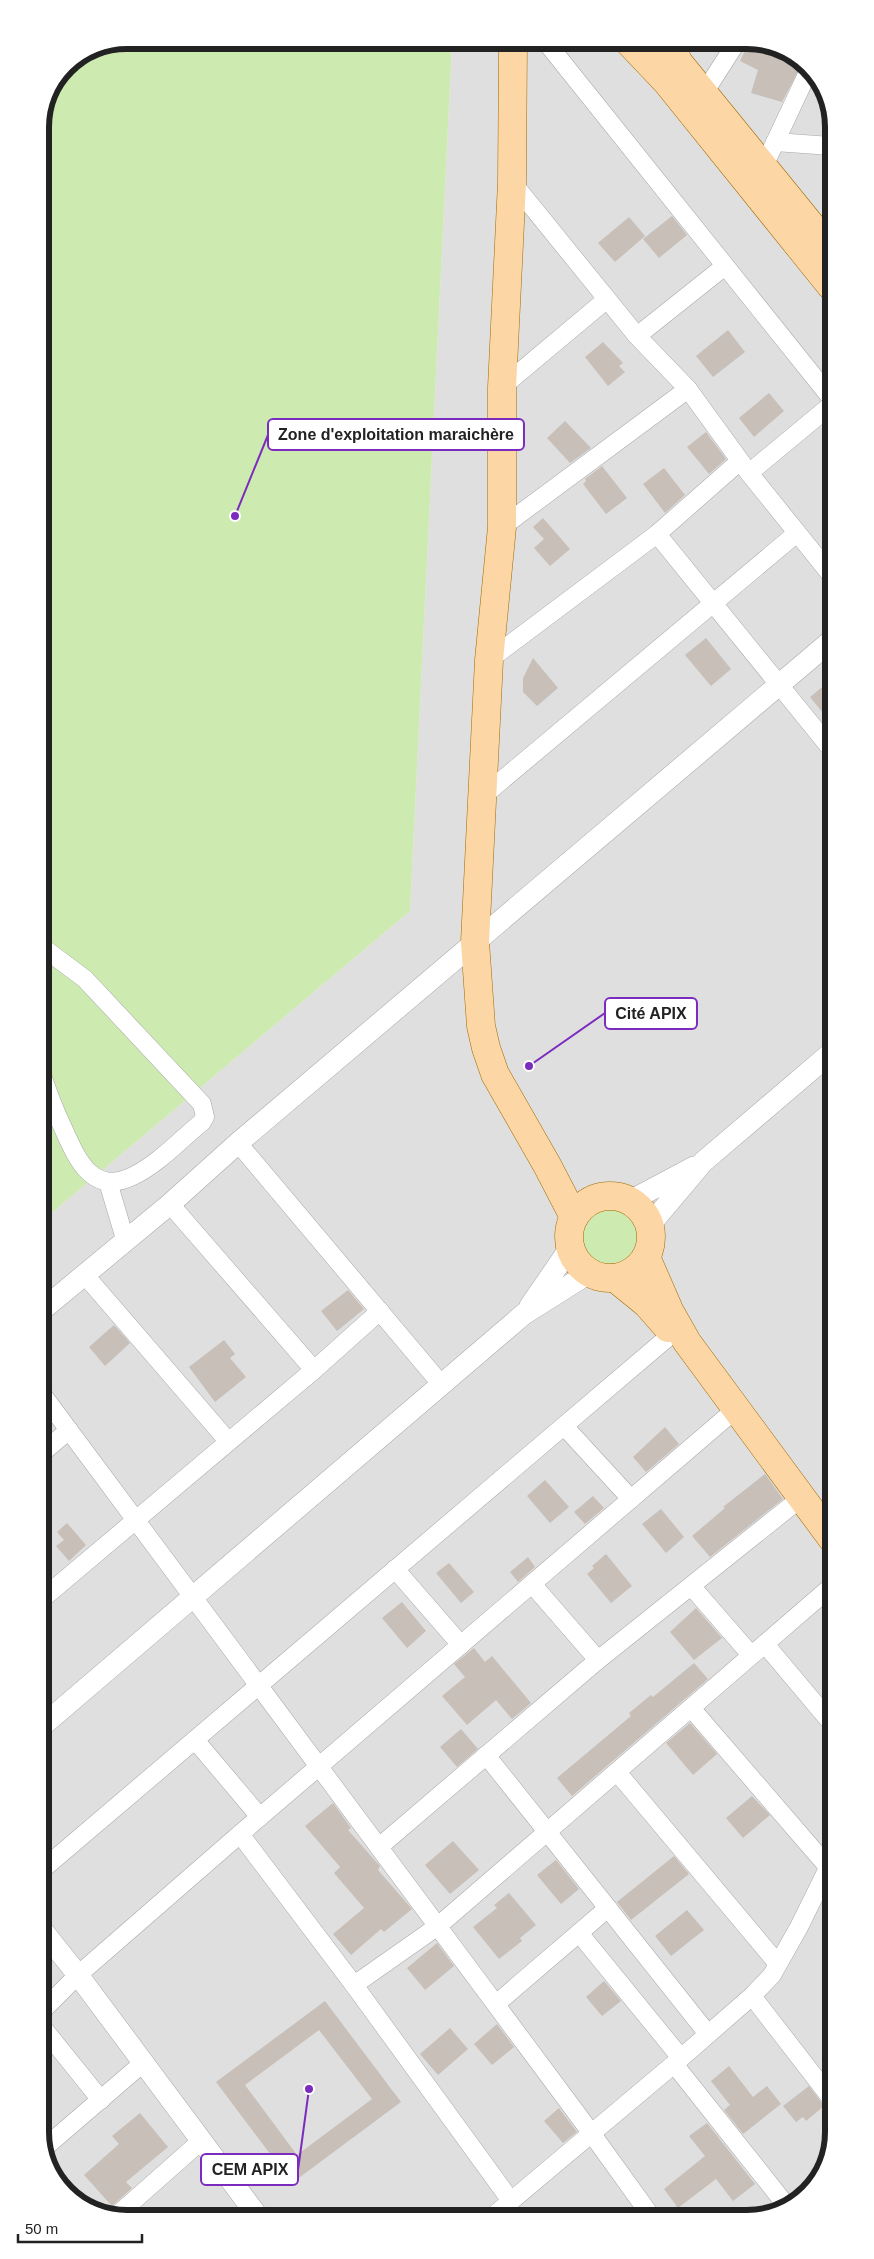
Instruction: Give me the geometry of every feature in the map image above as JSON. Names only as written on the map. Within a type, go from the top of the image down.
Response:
[{"type":"main road","points":[[513,49],[512,182],[502,387],[502,527],[489,660],[475,942],[482,1026],[486,1048],[495,1074],[547,1165],[574,1217]]},
{"type":"main road","points":[[513,72],[523,49]]},
{"type":"main road","points":[[636,49],[666,81],[825,279]]},
{"type":"main road","points":[[672,49],[679,62],[704,93],[770,154],[825,241]]},
{"type":"main road","points":[[547,1165],[598,1198]]},
{"type":"main road","points":[[602,1276],[633,1271],[646,1257],[651,1242],[649,1226],[642,1212],[630,1201],[614,1196],[598,1198],[584,1205],[574,1217],[569,1232],[570,1248],[577,1263],[647,1304],[680,1338],[736,1409],[825,1530]]},
{"type":"main road","points":[[646,1257],[680,1338]]},
{"type":"street","points":[[552,49],[825,391]]},
{"type":"street","points":[[704,93],[732,49]]},
{"type":"street","points":[[770,154],[806,76]]},
{"type":"street","points":[[770,154],[825,147]]},
{"type":"street","points":[[512,182],[637,336],[688,389],[744,467],[825,567]]},
{"type":"street","points":[[637,336],[725,266]]},
{"type":"street","points":[[502,387],[607,299]]},
{"type":"street","points":[[502,527],[688,389]]},
{"type":"street","points":[[489,660],[744,467],[825,410]]},
{"type":"street","points":[[483,796],[797,533]]},
{"type":"street","points":[[657,534],[825,741]]},
{"type":"street","points":[[49,1304],[125,1239],[170,1204],[238,1143],[825,646]]},
{"type":"street","points":[[49,952],[85,978],[202,1104],[205,1110],[205,1117],[202,1122],[144,1169],[132,1176],[108,1182],[95,1178],[80,1162],[49,1111]]},
{"type":"street","points":[[649,1226],[703,1162],[825,1058]]},
{"type":"street","points":[[238,1143],[441,1384]]},
{"type":"street","points":[[630,1201],[703,1162]]},
{"type":"street","points":[[108,1182],[125,1239]]},
{"type":"street","points":[[170,1204],[314,1370]]},
{"type":"street","points":[[524,1314],[570,1248]]},
{"type":"street","points":[[84,1274],[228,1441]]},
{"type":"street","points":[[49,1720],[524,1314],[602,1276]]},
{"type":"street","points":[[49,1593],[380,1312]]},
{"type":"street","points":[[49,1864],[564,1426],[680,1338]]},
{"type":"street","points":[[49,1403],[496,2004],[647,2210]]},
{"type":"street","points":[[49,2004],[78,1975],[240,1834],[736,1409]]},
{"type":"street","points":[[564,1426],[631,1499]]},
{"type":"street","points":[[49,1447],[69,1430]]},
{"type":"street","points":[[378,1846],[598,1660],[692,1587],[801,1498]]},
{"type":"street","points":[[395,1569],[461,1645]]},
{"type":"street","points":[[532,1584],[598,1660]]},
{"type":"street","points":[[692,1587],[751,1656]]},
{"type":"street","points":[[354,1985],[438,1926],[825,1592]]},
{"type":"street","points":[[765,1644],[825,1715]]},
{"type":"street","points":[[691,1708],[825,1854]]},
{"type":"street","points":[[194,1740],[260,1817]]},
{"type":"street","points":[[486,1755],[708,2034]]},
{"type":"street","points":[[617,1772],[778,1964]]},
{"type":"street","points":[[240,1834],[354,1985],[511,2201]]},
{"type":"street","points":[[500,2210],[678,2061],[752,1996],[772,1975],[799,1927],[825,1873]]},
{"type":"street","points":[[496,2004],[608,1908]]},
{"type":"street","points":[[580,1933],[783,2202]]},
{"type":"street","points":[[49,1939],[253,2210]]},
{"type":"street","points":[[752,1996],[825,2090]]},
{"type":"street","points":[[49,2035],[101,2100]]},
{"type":"street","points":[[49,2144],[144,2063]]},
{"type":"street","points":[[122,2210],[201,2141]]},
{"type":"shaded area","points":[[452,49],[753,49],[777,55],[795,65],[806,75],[819,97],[825,116],[825,2133],[821,2158],[809,2180],[791,2197],[768,2208],[758,2210],[121,2210],[97,2204],[75,2191],[62,2176],[51,2153],[49,2143],[49,1215],[410,911]]},
{"type":"green space","points":[[452,49],[410,911],[49,1215],[49,121],[51,106],[65,79],[75,68],[88,59],[111,50]]},
{"type":"green space","points":[[603,1205],[615,1205],[632,1214],[639,1225],[641,1237],[639,1249],[632,1260],[615,1269],[603,1269],[591,1264],[582,1255],[577,1243],[577,1231],[582,1219],[591,1210]]},
{"type":"building","points":[[746,49],[763,50],[786,59],[799,69],[782,102],[751,93],[758,70],[740,61]]},
{"type":"building","points":[[672,216],[687,235],[659,258],[643,239]]},
{"type":"building","points":[[629,217],[645,236],[615,262],[598,243]]},
{"type":"building","points":[[728,330],[745,352],[713,377],[696,356]]},
{"type":"building","points":[[603,342],[623,363],[619,366],[625,372],[608,386],[585,357]]},
{"type":"building","points":[[769,393],[784,411],[754,437],[739,418]]},
{"type":"building","points":[[565,421],[591,448],[570,463],[547,438]]},
{"type":"building","points":[[706,432],[726,459],[709,474],[687,447]]},
{"type":"building","points":[[602,466],[627,498],[606,514],[583,484],[586,481],[585,479]]},
{"type":"building","points":[[664,468],[685,495],[665,513],[643,484]]},
{"type":"building","points":[[543,518],[570,549],[550,566],[534,548],[544,539],[533,527]]},
{"type":"building","points":[[706,638],[731,669],[711,686],[685,655]]},
{"type":"building","points":[[533,658],[558,688],[537,706],[523,692],[523,678]]},
{"type":"building","points":[[825,685],[825,715],[810,697]]},
{"type":"building","points":[[348,1290],[364,1309],[337,1331],[321,1311]]},
{"type":"building","points":[[114,1325],[130,1343],[105,1366],[89,1347]]},
{"type":"building","points":[[224,1340],[235,1354],[230,1358],[246,1377],[215,1402],[189,1367]]},
{"type":"building","points":[[665,1427],[679,1444],[646,1472],[633,1457]]},
{"type":"building","points":[[765,1474],[783,1499],[710,1557],[692,1536],[725,1508],[723,1507]]},
{"type":"building","points":[[545,1480],[569,1507],[550,1523],[527,1496]]},
{"type":"building","points":[[593,1496],[604,1508],[585,1524],[574,1512]]},
{"type":"building","points":[[661,1509],[684,1537],[666,1553],[642,1524]]},
{"type":"building","points":[[67,1523],[86,1545],[69,1561],[56,1546],[64,1540],[57,1532]]},
{"type":"building","points":[[606,1554],[632,1586],[611,1603],[587,1574],[594,1568],[592,1566]]},
{"type":"building","points":[[528,1557],[535,1567],[518,1582],[510,1572]]},
{"type":"building","points":[[449,1563],[474,1592],[461,1603],[436,1573]]},
{"type":"building","points":[[402,1602],[426,1631],[407,1648],[382,1618]]},
{"type":"building","points":[[696,1608],[722,1638],[694,1660],[670,1632]]},
{"type":"building","points":[[474,1648],[485,1662],[492,1656],[531,1703],[512,1719],[496,1700],[467,1725],[442,1696],[465,1677],[454,1664]]},
{"type":"building","points":[[694,1663],[708,1679],[572,1796],[557,1778],[631,1716],[629,1713],[651,1695],[653,1697]]},
{"type":"building","points":[[690,1723],[717,1754],[693,1775],[666,1743]]},
{"type":"building","points":[[461,1729],[478,1749],[457,1767],[440,1747]]},
{"type":"building","points":[[752,1796],[770,1815],[743,1838],[726,1818]]},
{"type":"building","points":[[333,1803],[351,1828],[348,1830],[380,1866],[378,1870],[412,1909],[384,1932],[381,1929],[351,1955],[333,1934],[364,1908],[334,1873],[340,1867],[305,1826]]},
{"type":"building","points":[[453,1841],[479,1870],[450,1894],[425,1865]]},
{"type":"building","points":[[674,1856],[689,1874],[631,1920],[617,1902]]},
{"type":"building","points":[[556,1860],[579,1889],[561,1904],[537,1875]]},
{"type":"building","points":[[509,1893],[536,1925],[520,1938],[522,1941],[499,1959],[473,1927],[497,1908],[494,1905]]},
{"type":"building","points":[[687,1910],[704,1930],[671,1956],[655,1936]]},
{"type":"building","points":[[437,1943],[454,1966],[425,1990],[407,1968]]},
{"type":"building","points":[[604,1981],[621,2001],[602,2016],[586,1997]]},
{"type":"building","points":[[325,2001],[401,2102],[292,2183],[216,2082]],"holes":[[[319,2030],[372,2099],[297,2155],[245,2085]]]},
{"type":"building","points":[[497,2024],[514,2047],[492,2065],[474,2044]]},
{"type":"building","points":[[450,2028],[468,2049],[438,2075],[420,2054]]},
{"type":"building","points":[[729,2066],[753,2097],[767,2086],[781,2104],[743,2134],[724,2110],[730,2105],[711,2081]]},
{"type":"building","points":[[809,2086],[824,2106],[806,2121],[803,2117],[796,2122],[783,2106]]},
{"type":"building","points":[[559,2108],[577,2132],[563,2143],[544,2121]]},
{"type":"building","points":[[140,2113],[168,2147],[126,2182],[132,2188],[112,2206],[84,2175],[119,2144],[112,2136]]},
{"type":"building","points":[[707,2123],[755,2184],[733,2201],[716,2179],[678,2208],[664,2189],[705,2156],[689,2136]]},
{"type":"place","name":"Zone d'exploitation maraichère","points":[[235,516]]},
{"type":"place","name":"Cité APIX","points":[[529,1066]]},
{"type":"place","name":"CEM APIX","points":[[309,2089]]}]
